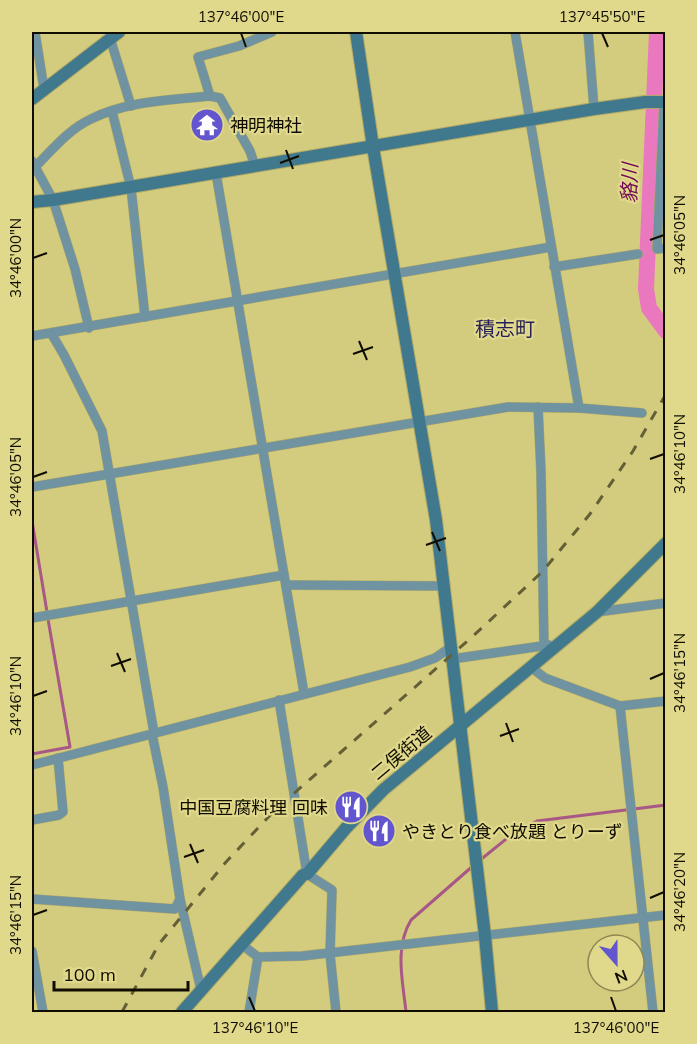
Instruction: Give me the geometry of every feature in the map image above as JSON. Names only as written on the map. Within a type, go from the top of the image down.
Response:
[{"type":"street","points":[[35,32],[44,89]]},
{"type":"street","points":[[244,32],[246,42]]},
{"type":"street","points":[[210,96],[198,57],[239,46],[272,32]]},
{"type":"street","points":[[356,32],[373,147],[436,520],[492,1012]]},
{"type":"street","points":[[514,32],[579,408]]},
{"type":"street","points":[[588,32],[594,109]]},
{"type":"street","points":[[32,99],[114,35],[131,106]]},
{"type":"street","points":[[88,328],[75,269],[53,200],[33,164],[90,119],[131,106],[210,96],[220,98],[250,151],[255,166]]},
{"type":"street","points":[[32,202],[131,188],[594,109],[645,102],[665,102],[657,249],[666,248]]},
{"type":"street","points":[[112,111],[131,188],[145,317]]},
{"type":"street","points":[[216,173],[304,693]]},
{"type":"street","points":[[32,336],[551,247]]},
{"type":"street","points":[[554,267],[638,254]]},
{"type":"street","points":[[51,333],[99,420],[132,601],[180,899],[201,990]]},
{"type":"street","points":[[32,487],[508,407],[579,408],[642,413]]},
{"type":"street","points":[[32,765],[410,667],[451,653],[551,645],[538,407]]},
{"type":"street","name":"二俣街道","points":[[182,1012],[303,875],[307,874],[346,828],[383,790],[532,668],[551,645],[597,612],[666,543]]},
{"type":"street","points":[[32,618],[284,575]]},
{"type":"street","points":[[286,585],[444,586]]},
{"type":"street","points":[[597,612],[666,603]]},
{"type":"street","points":[[532,668],[545,678],[620,706],[666,701]]},
{"type":"street","points":[[279,700],[307,874],[332,890],[330,954],[336,1012]]},
{"type":"street","points":[[620,706],[653,1012]]},
{"type":"street","points":[[32,820],[59,815],[63,812],[58,758]]},
{"type":"street","points":[[32,899],[175,909],[180,899]]},
{"type":"street","points":[[241,944],[258,957],[330,954],[666,915]]},
{"type":"street","points":[[32,951],[43,1012]]},
{"type":"street","points":[[249,1012],[258,957]]},
{"type":"waterway","name":"貉川","points":[[657,32],[646,289],[649,308],[666,331]]},
{"type":"waterway","points":[[32,521],[47,612]]},
{"type":"waterway","points":[[32,754],[70,747],[48,619]]},
{"type":"waterway","points":[[479,861],[516,831],[537,821],[666,805]]},
{"type":"waterway","points":[[406,1012],[401,954],[411,920],[474,865]]},
{"type":"railway","points":[[122,1012],[159,944],[226,862],[275,810],[472,637],[542,572],[590,514],[633,451],[666,394]]},
{"type":"place","name":"神明神社","points":[[207,125]]},
{"type":"place","name":"中国豆腐料理 回味","points":[[351,807]]},
{"type":"place","name":"やきとり食べ放題 とりーず","points":[[379,831]]},
{"type":"district","name":"積志町","points":[[505,328]]}]
